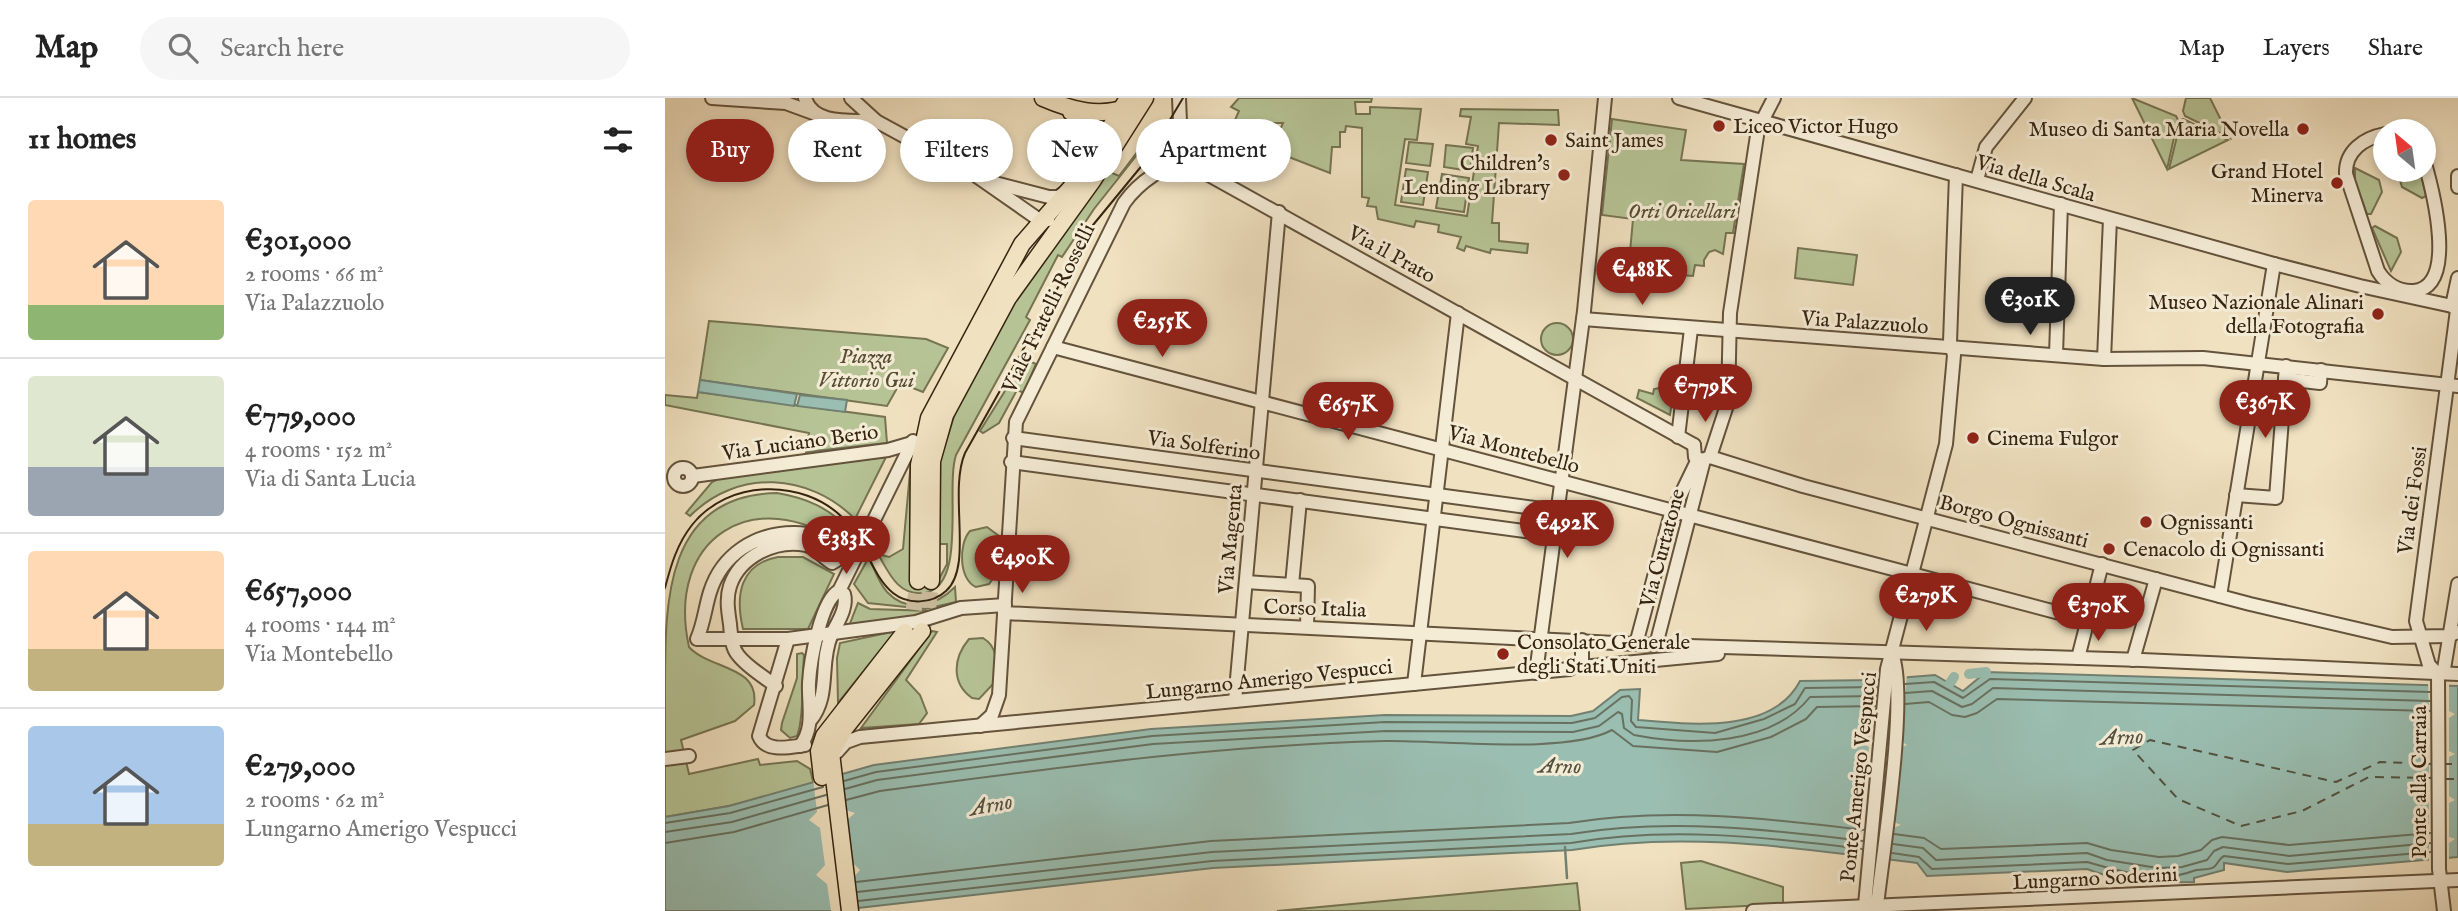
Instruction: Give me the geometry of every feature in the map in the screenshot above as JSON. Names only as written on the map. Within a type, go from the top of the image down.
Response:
[{"type":"main road","points":[[1043,98],[1082,119]]},
{"type":"main road","points":[[1059,105],[1099,113],[1143,98]]},
{"type":"main road","points":[[1122,128],[1143,98]]},
{"type":"main road","points":[[1116,119],[1125,103]]},
{"type":"main road","name":"Viale Fratelli Rosselli","points":[[935,423],[1027,237],[1070,189],[1081,182]]},
{"type":"main road","name":"Viale Fratelli Rosselli","points":[[935,423],[1000,311],[1072,209],[1085,182]]},
{"type":"main road","points":[[925,581],[935,423]]},
{"type":"main road","points":[[839,911],[825,759],[826,733],[913,631],[825,759],[850,911]]},
{"type":"street","points":[[712,98],[792,101],[828,119],[851,119]]},
{"type":"street","points":[[805,98],[816,114]]},
{"type":"street","points":[[839,118],[848,108],[850,98]]},
{"type":"street","points":[[850,98],[874,119]]},
{"type":"street","points":[[1179,98],[1180,119]]},
{"type":"street","points":[[1536,673],[1583,319],[1605,98]]},
{"type":"street","name":"Via della Scala","points":[[1679,98],[2274,264],[2456,309]]},
{"type":"street","points":[[1706,456],[1728,402],[1728,331],[1761,120],[1774,98]]},
{"type":"street","points":[[1977,180],[1986,147],[2023,100]]},
{"type":"street","points":[[2373,137],[2355,149],[2347,162],[2346,174],[2378,271],[2389,284],[2413,291],[2437,280],[2447,255],[2429,182]]},
{"type":"street","name":"Ponte Amerigo Vespucci","points":[[1871,903],[1893,672],[1892,654],[1946,444],[1952,348],[1956,175]]},
{"type":"street","points":[[987,182],[1042,220],[1057,218],[1072,209]]},
{"type":"street","points":[[992,182],[1049,197],[1058,197],[1070,189]]},
{"type":"street","name":"Viale Fratelli Rosselli","points":[[980,726],[992,715],[999,695],[1011,462],[1018,418],[1127,199],[1148,182]]},
{"type":"street","name":"Via il Prato","points":[[1223,182],[1694,445],[1693,455],[1706,456]]},
{"type":"street","points":[[2056,355],[2061,204]]},
{"type":"street","points":[[1020,207],[1027,237]]},
{"type":"street","name":"Via Magenta","points":[[1235,701],[1279,212]]},
{"type":"street","points":[[2104,359],[2110,219]]},
{"type":"street","points":[[2220,596],[2274,264]]},
{"type":"street","name":"Via dei Fossi","points":[[2420,637],[2416,621],[2453,385],[2458,278]]},
{"type":"street","points":[[1414,684],[1458,313]]},
{"type":"street","points":[[1583,319],[1695,329],[1678,437]]},
{"type":"street","name":"Via Palazzuolo","points":[[1695,329],[2104,359],[2203,358],[2258,363],[2285,376],[2320,383],[2321,370],[2453,385]]},
{"type":"street","name":"Via Montebello","points":[[1053,347],[2086,620]]},
{"type":"street","points":[[2236,495],[2276,498],[2285,376]]},
{"type":"street","points":[[800,746],[805,740],[810,721],[809,679],[818,635],[832,595],[839,591],[912,443],[935,423]]},
{"type":"street","name":"Via Solferino","points":[[1013,438],[1557,511]]},
{"type":"street","name":"Via Luciano Berio","points":[[670,472],[676,483],[683,487],[691,482],[693,476],[888,450],[912,443]]},
{"type":"street","name":"Via Curtatone","points":[[1636,644],[1674,510],[1706,456]]},
{"type":"street","name":"Via Curtatone","points":[[1656,645],[1706,456]]},
{"type":"street","name":"Borgo Ognissanti","points":[[1706,456],[1803,486],[2220,596],[2392,638],[2420,637],[2452,631]]},
{"type":"street","name":"Via Solferino","points":[[1011,462],[1554,535]]},
{"type":"street","points":[[1292,585],[1300,500]]},
{"type":"street","name":"Corso Italia","points":[[732,639],[729,592],[737,572],[749,560],[768,549],[799,545],[813,548],[832,563],[837,560],[837,547],[817,537],[792,533],[757,539],[738,550],[711,588],[697,639],[732,639],[788,639],[916,622],[961,608],[1541,637]]},
{"type":"street","points":[[2078,658],[2102,564]]},
{"type":"street","points":[[2133,660],[2155,579]]},
{"type":"street","points":[[1246,582],[1308,586],[1307,627]]},
{"type":"street","points":[[2438,679],[2444,669],[2458,584]]},
{"type":"street","points":[[810,721],[822,704],[824,669],[832,633],[846,601],[839,591]]},
{"type":"street","points":[[1541,637],[1656,645],[1892,654],[1915,649],[1961,655],[2133,660],[2438,679],[2457,674]]},
{"type":"street","points":[[2420,637],[2429,665],[2438,679]]},
{"type":"street","points":[[732,639],[739,656],[776,686]]},
{"type":"street","points":[[788,639],[776,686],[759,730],[760,740],[772,747],[800,746],[826,733]]},
{"type":"street","points":[[1582,640],[1582,667],[1758,649]]},
{"type":"street","name":"Lungarno Amerigo Vespucci","points":[[825,759],[843,744],[860,737],[1570,669]]},
{"type":"street","name":"Ponte alla Carraia","points":[[2438,679],[2439,875],[2444,911]]},
{"type":"street","points":[[800,746],[825,759]]},
{"type":"street","points":[[665,759],[689,756]]},
{"type":"street","name":"Lungarno Soderini","points":[[1753,911],[1871,903],[1934,907],[2052,905],[2439,875],[2458,880]]},
{"type":"green space","points":[[1239,98],[1372,98],[1371,102],[1355,102],[1356,114],[1370,114],[1370,107],[1421,109],[1417,140],[1405,139],[1395,205],[1467,216],[1478,146],[1466,144],[1471,117],[1460,116],[1461,109],[1558,110],[1559,125],[1499,123],[1492,223],[1499,223],[1499,241],[1528,244],[1527,253],[1491,249],[1490,253],[1466,246],[1464,251],[1457,248],[1461,237],[1438,232],[1439,225],[1416,221],[1414,227],[1378,219],[1376,207],[1367,206],[1369,198],[1362,197],[1362,128],[1346,126],[1345,132],[1340,132],[1340,147],[1332,147],[1330,173],[1291,158],[1291,119],[1235,119],[1239,111],[1231,107]]},
{"type":"green space","points":[[2132,98],[2176,116],[2178,120],[2167,169]]},
{"type":"green space","points":[[2186,98],[2210,98],[2230,138],[2185,116],[2183,111]]},
{"type":"green space","name":"Orti Oricellari","points":[[1612,119],[1686,130],[1681,160],[1744,164],[1733,233],[1726,233],[1723,254],[1715,250],[1709,252],[1704,266],[1695,265],[1693,276],[1639,272],[1640,264],[1629,263],[1633,219],[1602,215]]},
{"type":"green space","points":[[2181,120],[2228,140],[2169,169]]},
{"type":"green space","points":[[1409,142],[1433,144],[1430,166],[1406,163]]},
{"type":"green space","points":[[1446,145],[1473,148],[1470,171],[1444,167]]},
{"type":"green space","points":[[2355,168],[2373,177],[2373,182],[2380,182],[2382,192],[2371,214],[2367,214],[2355,181]]},
{"type":"green space","points":[[1406,169],[1428,172],[1423,205],[1401,202]]},
{"type":"green space","points":[[1442,174],[1469,178],[1464,212],[1436,208]]},
{"type":"green space","points":[[1097,182],[1115,182],[1062,257],[1058,255],[1026,317],[1030,320],[956,455],[953,470],[951,555],[946,574],[938,587],[924,593],[907,591],[895,582],[878,554],[889,557],[903,549],[911,461],[910,581],[938,581],[947,564],[947,544],[938,544],[940,461],[956,410],[1009,308]]},
{"type":"green space","points":[[2400,182],[2423,182],[2426,196],[2422,198],[2402,187]]},
{"type":"green space","points":[[2375,226],[2397,238],[2401,252],[2391,271],[2372,228]]},
{"type":"green space","points":[[1798,248],[1857,255],[1853,285],[1795,278]]},
{"type":"green space","name":"Piazza Vittorio Gui","points":[[709,321],[926,339],[948,348],[923,392],[900,383],[887,406],[700,380]]},
{"type":"green space","points":[[1557,323],[1568,328],[1573,339],[1568,350],[1557,355],[1546,350],[1541,339],[1546,328]]},
{"type":"green space","points":[[1025,359],[1036,364],[1024,393],[1017,390],[999,423],[983,433],[980,431]]},
{"type":"green space","points":[[1675,379],[1670,415],[1637,398],[1639,390],[1653,394],[1654,389],[1665,387]]},
{"type":"green space","points":[[698,392],[885,417],[887,443],[806,452],[809,433],[665,405],[665,395],[697,398]]},
{"type":"green space","points":[[886,457],[855,519],[817,492],[773,482],[730,490],[709,500],[690,516],[686,513],[712,482],[720,478]]},
{"type":"green space","points":[[777,493],[817,505],[850,530],[842,544],[809,526],[778,519],[749,521],[724,531],[704,550],[691,576],[685,608],[689,647],[709,660],[742,675],[754,692],[754,705],[735,721],[681,740],[689,774],[758,759],[760,765],[797,761],[810,769],[814,785],[729,806],[665,817],[665,654],[671,588],[679,559],[692,533],[712,512],[740,498]]},
{"type":"green space","points":[[987,527],[999,536],[997,573],[989,584],[976,587],[970,583],[963,570],[963,544],[970,531]]},
{"type":"green space","points":[[778,557],[803,557],[834,574],[808,629],[743,629],[740,604],[743,583],[755,566]]},
{"type":"green space","points":[[869,557],[881,584],[895,599],[922,605],[939,599],[955,587],[956,602],[925,609],[868,603],[854,584]]},
{"type":"green space","points":[[858,603],[870,609],[933,611],[925,616],[849,626]]},
{"type":"green space","points":[[896,631],[838,703],[837,658],[840,643]]},
{"type":"green space","points":[[932,631],[937,632],[906,680],[920,695],[927,713],[919,724],[861,728]]},
{"type":"green space","points":[[983,638],[992,647],[996,670],[994,683],[979,699],[972,698],[960,685],[957,662],[969,639]]},
{"type":"green space","points":[[802,653],[801,719],[797,736],[790,738],[781,730],[797,678],[797,654]]},
{"type":"green space","points":[[1701,861],[1783,887],[1783,904],[1686,909],[1681,863]]},
{"type":"green space","points":[[1577,883],[1580,911],[1277,911]]},
{"type":"water","points":[[700,380],[797,394],[794,406],[698,392]]},
{"type":"water","points":[[800,395],[847,400],[845,412],[797,406]]},
{"type":"water","name":"Arno","points":[[1986,672],[2458,686],[2458,857],[2287,872],[2224,863],[2224,870],[2194,878],[2194,882],[2167,882],[2126,880],[2087,869],[1927,876],[1917,863],[1831,852],[1745,844],[1658,842],[1572,850],[1213,868],[831,911],[665,911],[665,817],[729,806],[874,765],[1151,729],[1385,715],[1571,716],[1593,711],[1620,690],[1640,689],[1638,720],[1704,724],[1750,718],[1770,710],[1787,698],[1800,681],[1873,680],[1935,675],[1963,691]]},
{"type":"pier","points":[[1907,674],[1901,741],[1907,745],[1900,748],[1894,822],[1901,825],[1893,828],[1890,863],[1859,859],[1862,827],[1855,824],[1862,821],[1869,747],[1863,744],[1869,741],[1876,676]]},
{"type":"pier","points":[[2428,683],[2449,683],[2449,711],[2455,714],[2449,718],[2449,751],[2455,754],[2449,757],[2449,796],[2455,800],[2449,803],[2449,837],[2455,839],[2449,843],[2449,861],[2429,863],[2429,842],[2423,839],[2429,836],[2429,802],[2422,799],[2429,796],[2429,757],[2423,754],[2429,751],[2429,718],[2423,714],[2429,711]]},
{"type":"pier","points":[[838,771],[846,810],[855,813],[847,820],[850,860],[860,870],[853,878],[857,911],[831,911],[827,884],[816,875],[825,865],[820,828],[809,820],[817,812],[813,778]]},
{"type":"waterway","points":[[1969,674],[1986,672]]},
{"type":"waterway","points":[[1950,683],[1954,677]]},
{"type":"waterway","points":[[1565,847],[1567,878]]},
{"type":"ferry route","points":[[2432,778],[2369,777],[2302,811],[2241,826],[2178,799],[2133,750],[2150,740],[2336,782],[2380,762],[2434,764]]},
{"type":"ferry route","points":[[2443,764],[2458,764]]},
{"type":"ferry route","points":[[2445,779],[2458,779]]},
{"type":"tunnel","points":[[905,632],[913,614],[918,581]]},
{"type":"tunnel","points":[[922,631],[928,610],[931,581]]},
{"type":"tram line","points":[[665,588],[678,547],[692,525],[707,510],[725,499],[766,489],[808,496],[827,505],[843,518],[857,536],[879,577],[899,597],[927,601],[946,591],[954,580],[958,565],[960,469],[965,453],[1093,225],[1144,163],[1183,98]]},
{"type":"place","name":"Liceo Victor Hugo","points":[[1719,126]]},
{"type":"place","name":"Museo di Santa Maria Novella","points":[[2303,129]]},
{"type":"place","name":"Saint James","points":[[1551,140]]},
{"type":"place","name":"Children's Lending Library","points":[[1564,175]]},
{"type":"place","name":"Grand Hotel Minerva","points":[[2337,183]]},
{"type":"place","name":"Museo Nazionale Alinari della Fotografia","points":[[2378,314]]},
{"type":"place","name":"Cinema Fulgor","points":[[1973,438]]},
{"type":"place","name":"Ognissanti","points":[[2146,522]]},
{"type":"place","name":"Cenacolo di Ognissanti","points":[[2109,549]]},
{"type":"place","name":"Consolato Generale degli Stati Uniti","points":[[1503,654]]}]
